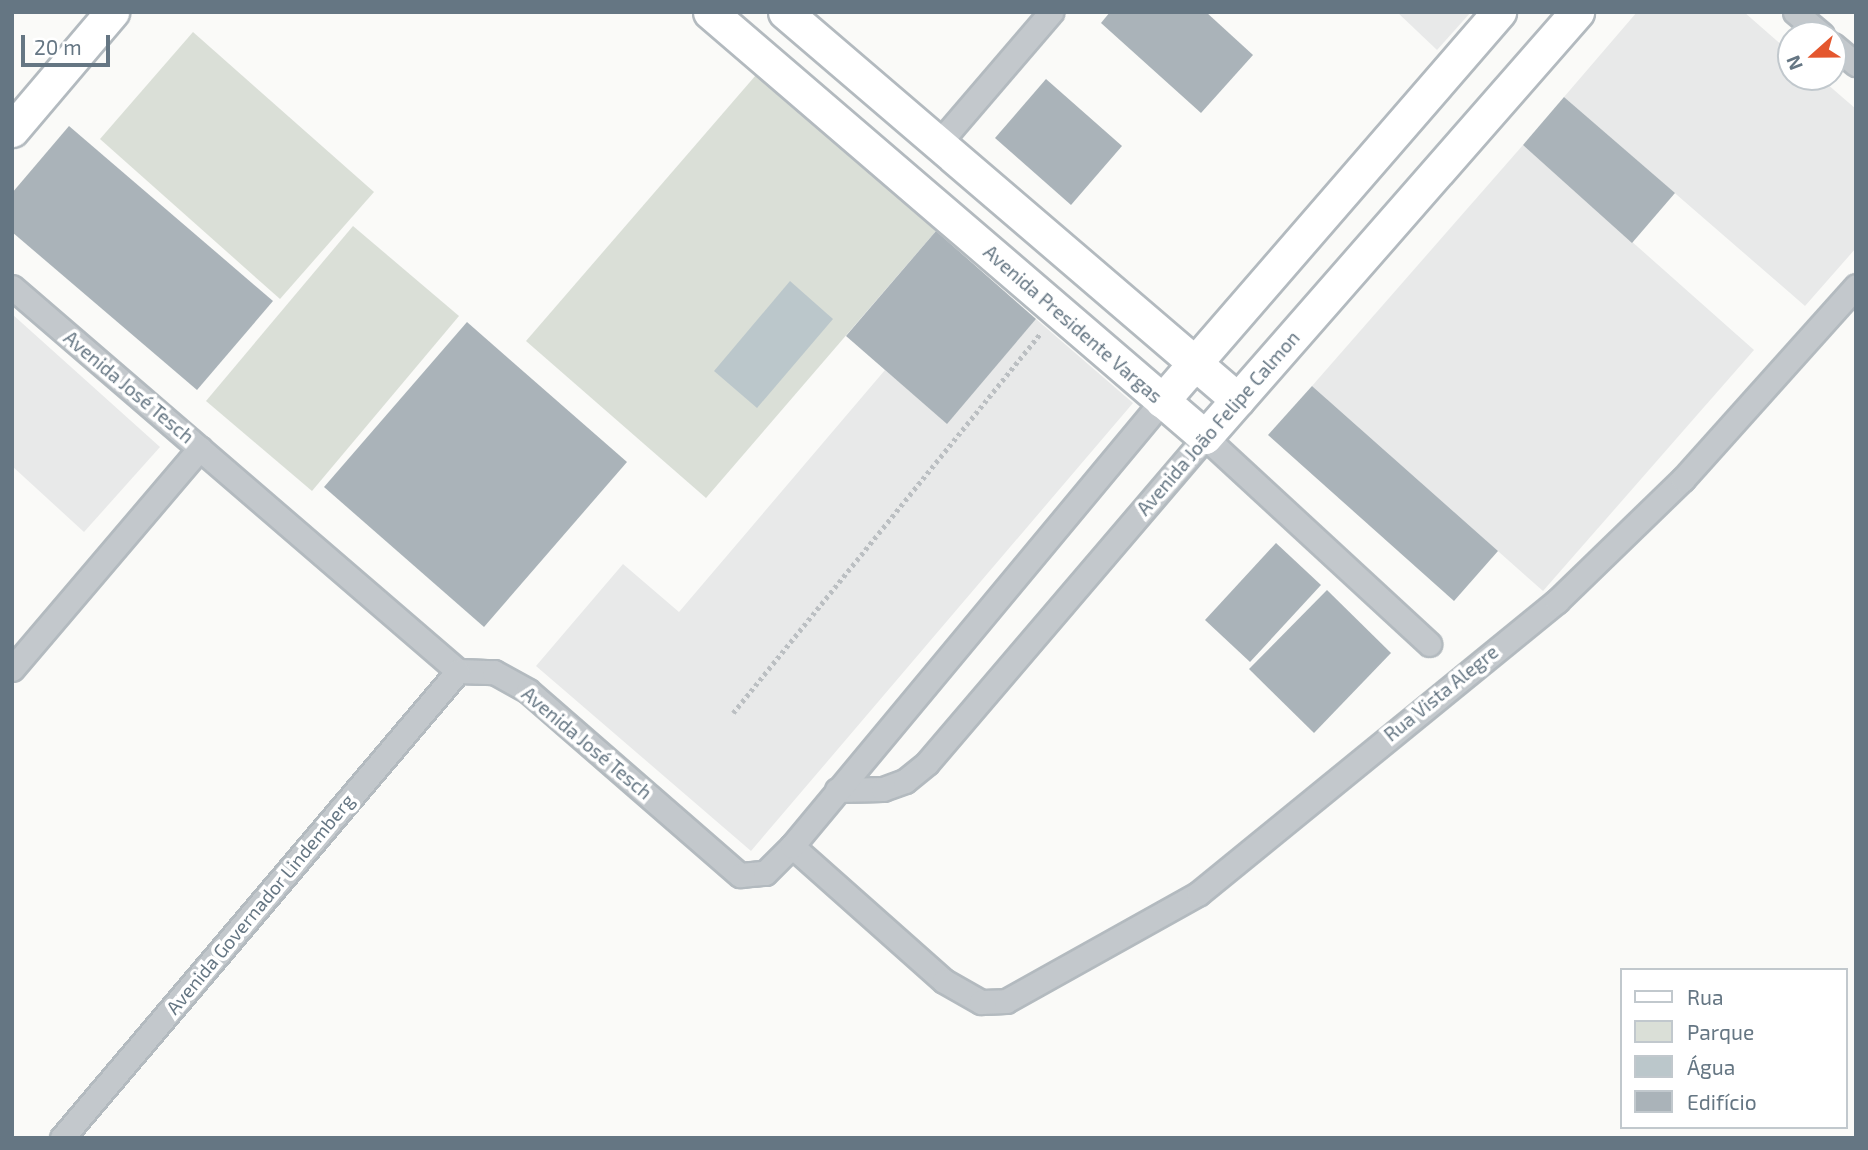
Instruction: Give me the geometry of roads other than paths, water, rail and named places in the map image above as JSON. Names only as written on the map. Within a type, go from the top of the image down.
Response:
[{"type":"main road","points":[[12,130],[113,12]]},
{"type":"main road","name":"Avenida Presidente Vargas","points":[[710,12],[1205,438]]},
{"type":"main road","points":[[785,12],[1238,400]]},
{"type":"main road","points":[[1163,401],[1499,12]]},
{"type":"main road","name":"Avenida João Felipe Calmon","points":[[1205,438],[1577,12]]},
{"type":"main road","points":[[938,144],[933,188],[940,210]]},
{"type":"street","points":[[938,144],[1051,12]]},
{"type":"street","name":"Rua Vista Alegre","points":[[792,846],[960,993],[981,1003],[1006,1001],[1199,893],[1557,601],[1683,478],[1856,286]]},
{"type":"street","name":"Avenida José Tesch","points":[[12,287],[457,671],[495,672],[528,691],[740,875],[765,873],[792,846]]},
{"type":"street","points":[[792,846],[1163,401]]},
{"type":"street","name":"Avenida Presidente Vargas","points":[[1205,438],[1429,645]]},
{"type":"street","name":"Avenida João Felipe Calmon","points":[[837,790],[883,789],[905,781],[928,763],[1205,438]]},
{"type":"street","points":[[12,669],[200,448]]},
{"type":"street","name":"Avenida Governador Lindemberg","points":[[62,1138],[457,671]]},
{"type":"water","points":[[790,281],[833,319],[757,408],[714,371]]}]
